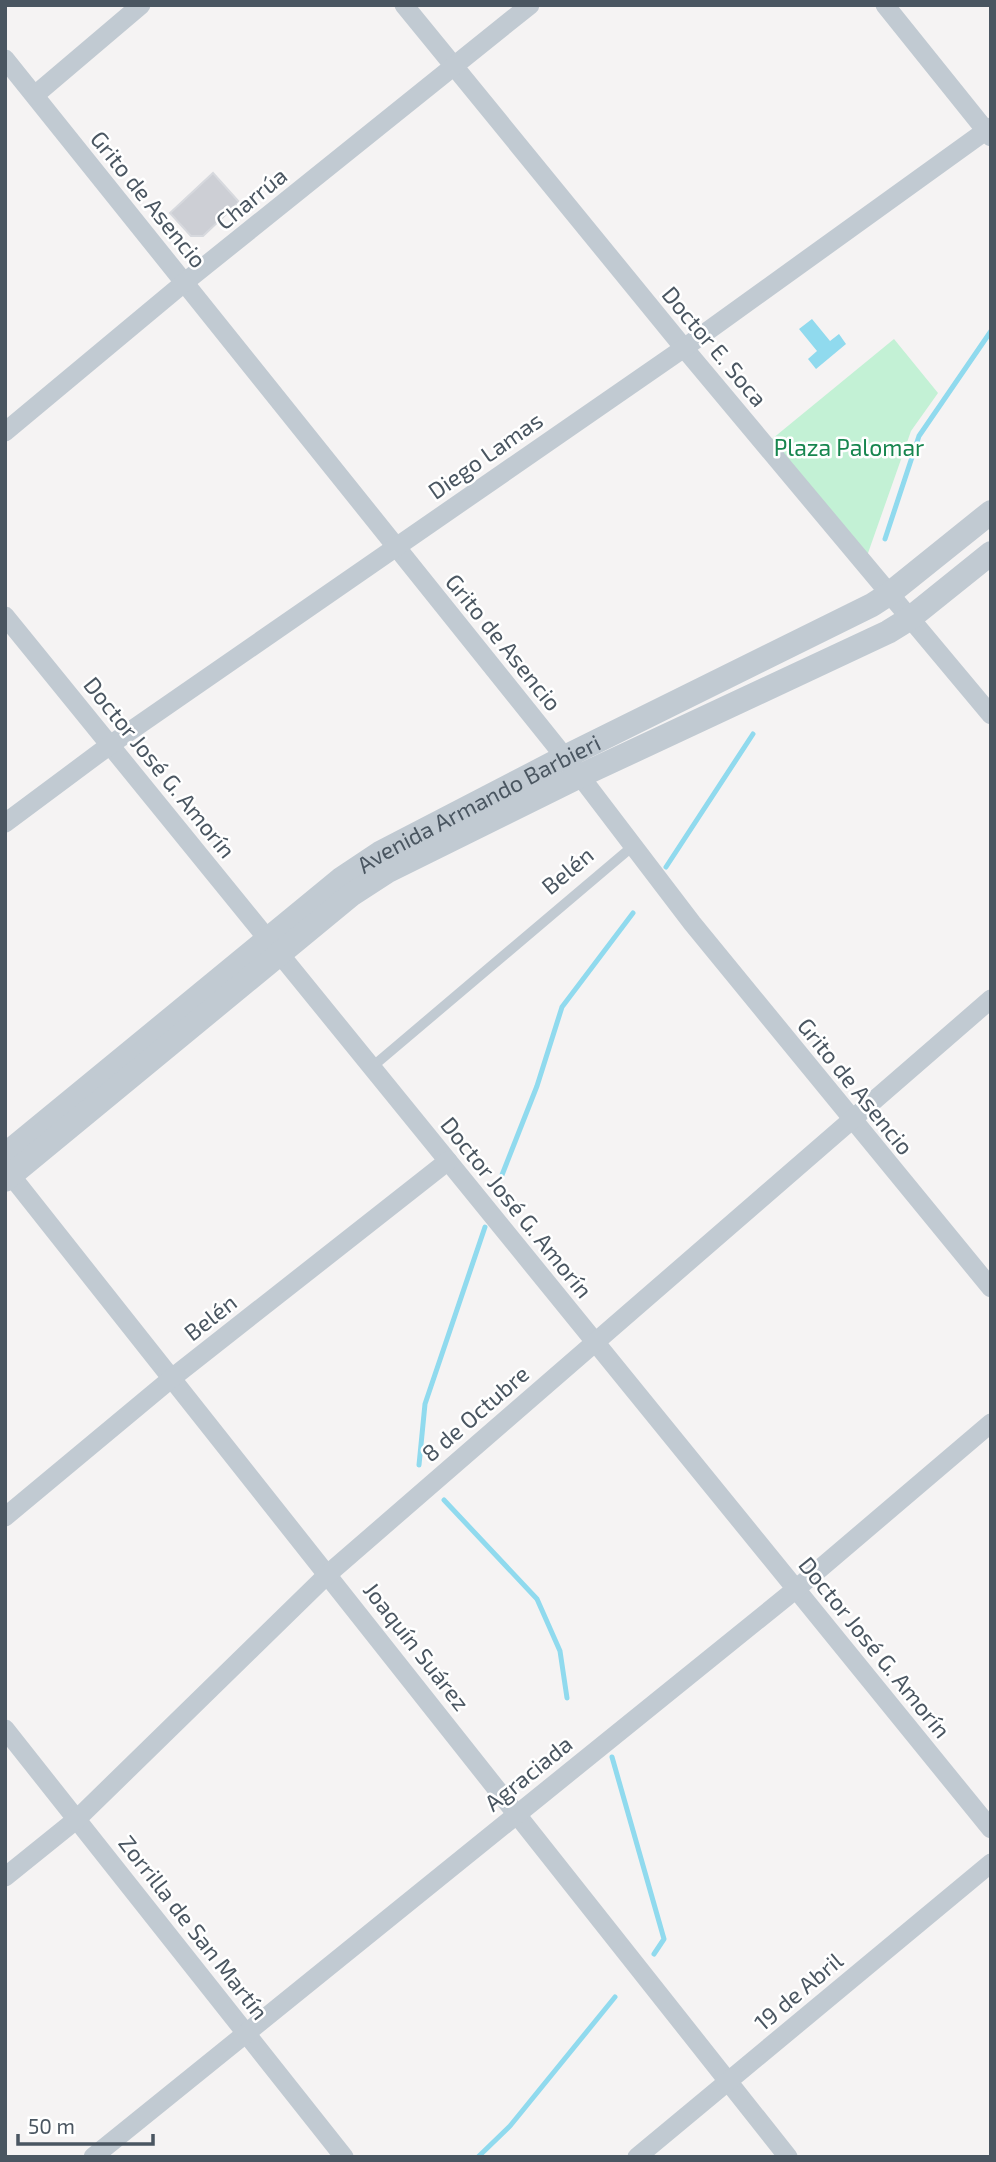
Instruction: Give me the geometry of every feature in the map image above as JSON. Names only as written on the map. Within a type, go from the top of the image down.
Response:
[{"type":"street","points":[[34,95],[141,5]]},
{"type":"street","name":"Doctor E. Soca","points":[[404,5],[684,348],[991,715]]},
{"type":"street","name":"Charrúa","points":[[5,432],[185,282],[530,5]]},
{"type":"street","points":[[885,5],[989,131]]},
{"type":"street","name":"Grito de Asencio","points":[[8,67],[34,95],[397,546],[580,776],[692,923],[991,1287]]},
{"type":"street","name":"Diego Lamas","points":[[5,823],[110,745],[684,348],[989,131]]},
{"type":"street","name":"Avenida Armando Barbieri","points":[[7,1170],[274,946],[341,879],[380,853],[565,757],[872,605],[991,512]]},
{"type":"street","name":"Avenida Armando Barbieri","points":[[274,946],[388,871],[580,776],[887,632],[909,619],[991,553]]},
{"type":"street","name":"Doctor José G. Amorín","points":[[5,616],[991,1829]]},
{"type":"street","name":"8 de Octubre","points":[[5,1877],[77,1819],[328,1574],[991,999]]},
{"type":"street","name":"Belén","points":[[5,1517],[172,1378],[448,1161]]},
{"type":"street","name":"Joaquín Suárez","points":[[7,1170],[788,2157]]},
{"type":"street","name":"Agraciada","points":[[93,2157],[796,1589],[991,1423]]},
{"type":"street","name":"Zorrilla de San Martín","points":[[5,1728],[344,2157]]},
{"type":"street","name":"19 de Abril","points":[[637,2157],[991,1863]]},
{"type":"lane","name":"Belén","points":[[372,1067],[633,846]]},
{"type":"green space","name":"Plaza Palomar","points":[[894,339],[938,393],[911,431],[867,556],[772,439]]},
{"type":"water","points":[[812,319],[830,341],[839,334],[846,344],[816,369],[808,359],[817,351],[799,329]]},
{"type":"building","points":[[213,173],[239,202],[203,236],[191,236],[170,213]]},
{"type":"waterway","points":[[885,539],[919,436],[991,331]]},
{"type":"waterway","points":[[666,867],[753,734]]},
{"type":"waterway","points":[[500,1180],[537,1086],[562,1007],[633,913]]},
{"type":"waterway","points":[[419,1465],[425,1404],[485,1227]]},
{"type":"waterway","points":[[444,1500],[537,1599],[560,1651],[567,1698]]},
{"type":"waterway","points":[[612,1757],[664,1939],[654,1954]]},
{"type":"waterway","points":[[478,2157],[510,2126],[615,1997]]}]
